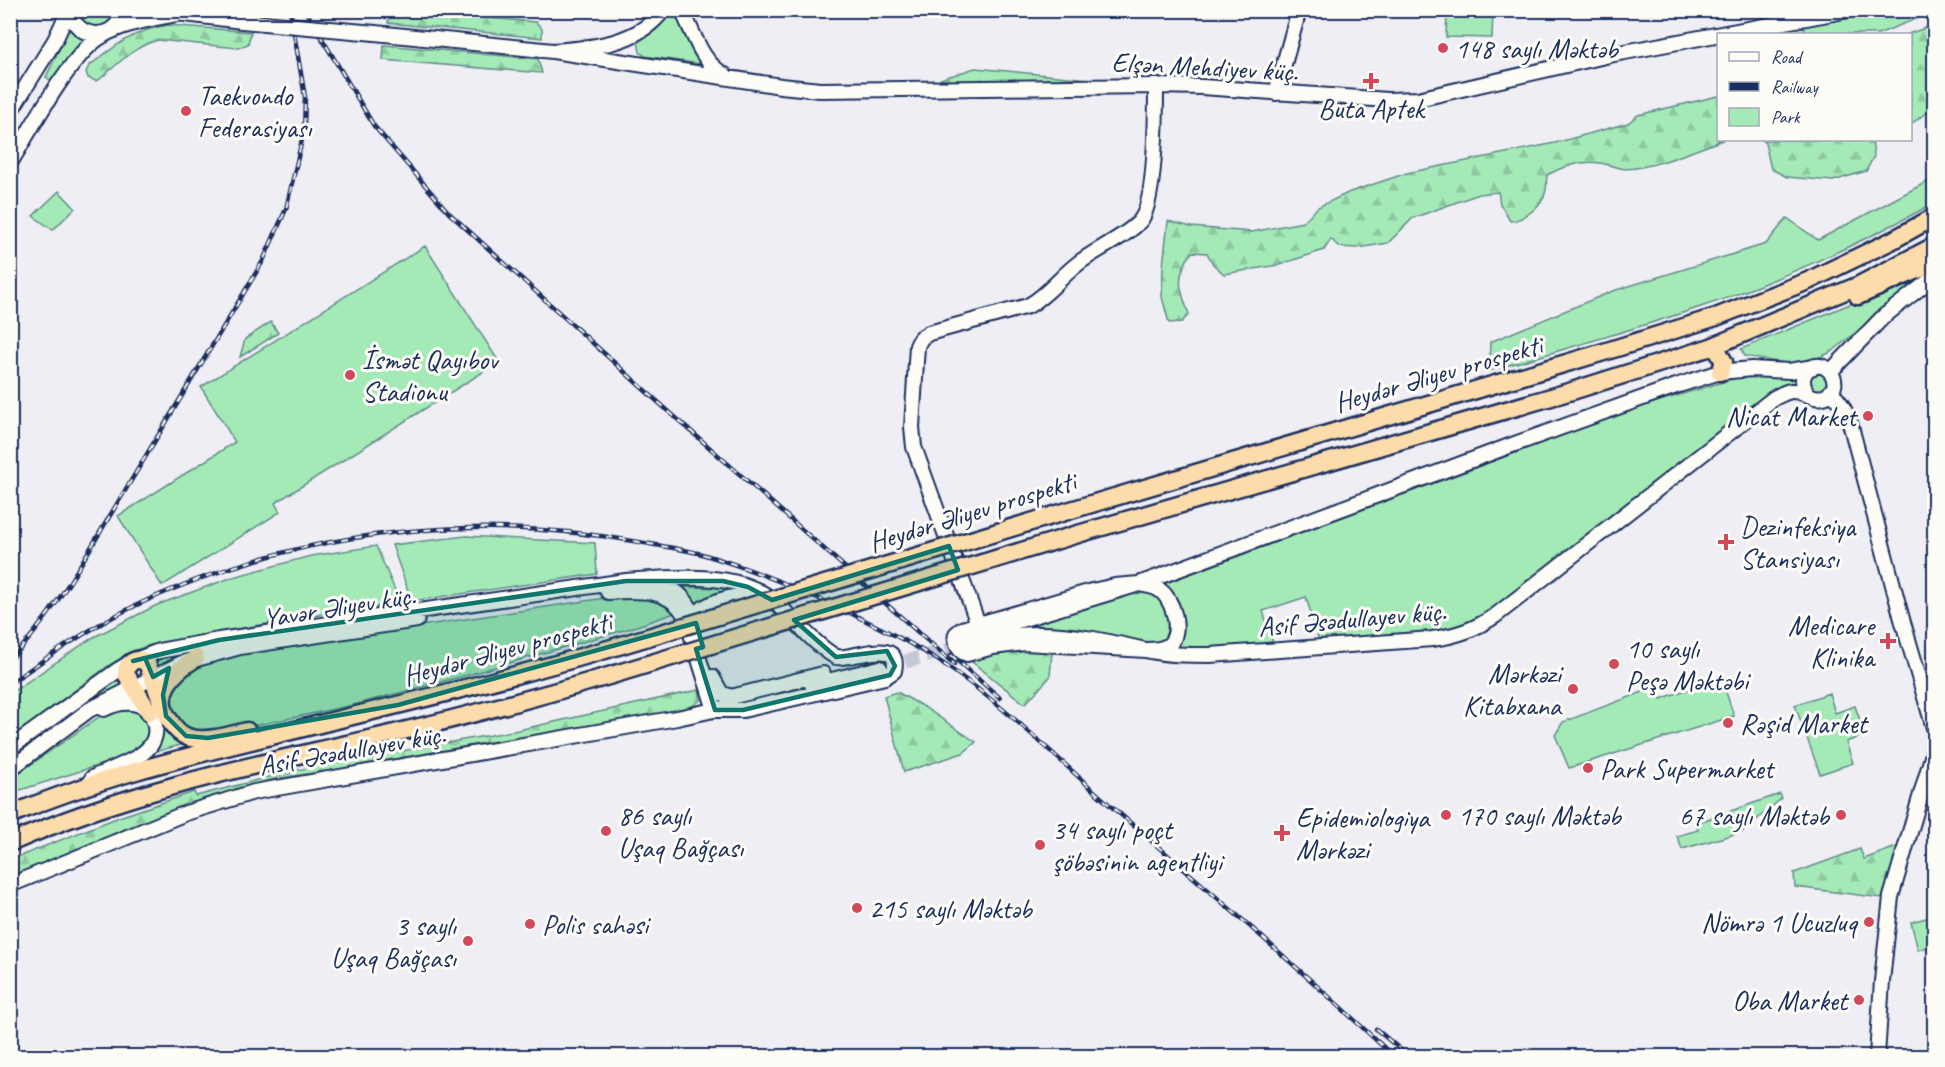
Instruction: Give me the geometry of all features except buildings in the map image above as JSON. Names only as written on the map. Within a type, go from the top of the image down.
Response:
[{"type":"highway","name":"Heydər Əliyev prospekti","points":[[13,814],[82,788],[165,763],[508,678],[605,650],[1607,351],[1716,317],[1808,281],[1935,217]]},
{"type":"highway","name":"Heydər Əliyev prospekti","points":[[13,842],[122,802],[178,785],[442,721],[612,675],[1078,534],[1572,391],[1715,346],[1857,286],[1935,246]]},
{"type":"highway","points":[[1720,372],[1724,362],[1715,346],[1854,298],[1935,262]]},
{"type":"highway","points":[[156,710],[167,682],[176,672],[196,658]]},
{"type":"highway","points":[[156,710],[153,677],[145,661],[133,661],[125,671],[133,688],[156,710],[166,716],[179,732],[192,738],[201,739],[398,705]]},
{"type":"main road","points":[[70,10],[73,21],[81,30],[94,35],[107,33],[170,12],[553,51],[604,45],[629,36],[653,22],[663,10]]},
{"type":"main road","points":[[10,112],[34,76],[70,10]]},
{"type":"main road","points":[[10,162],[55,90],[89,45],[120,22],[123,10]]},
{"type":"main road","points":[[682,10],[710,63],[715,69],[735,79]]},
{"type":"main road","points":[[1276,93],[1299,10]]},
{"type":"main road","name":"Elşən Mehdiyev küç.","points":[[1726,33],[1849,10]]},
{"type":"main road","name":"Elşən Mehdiyev küç.","points":[[553,51],[820,90],[1156,86],[1388,100],[1418,99],[1614,54],[1717,35]]},
{"type":"main road","points":[[34,76],[55,90]]},
{"type":"main road","points":[[978,624],[914,447],[912,428],[917,346],[921,338],[929,333],[1028,306],[1047,293],[1080,262],[1140,221],[1148,204],[1152,172],[1156,86]]},
{"type":"main road","points":[[1831,371],[1883,317],[1935,277]]},
{"type":"main road","name":"Asif Əsədullayev küç.","points":[[1809,394],[1784,393],[1763,405],[1495,615],[1472,630],[1450,637],[1239,654],[1176,654],[1104,640],[1040,634],[965,641],[1139,584],[1534,437],[1720,372],[1752,369],[1789,371],[1816,366]]},
{"type":"main road","points":[[1821,366],[1831,371],[1834,381],[1831,391],[1818,398],[1809,394],[1803,386],[1804,376],[1811,368],[1821,366]]},
{"type":"main road","points":[[1831,391],[1849,418],[1899,609],[1935,728]]},
{"type":"main road","name":"Yavər Əliyev küç.","points":[[10,748],[133,661],[159,651],[219,639],[640,580],[680,578],[744,585],[765,595],[831,654],[842,658],[886,651],[894,662],[894,671],[878,679],[757,708],[733,711],[715,710]]},
{"type":"main road","points":[[640,580],[674,590],[688,604],[691,622],[715,710],[879,664],[744,695],[726,696],[714,683],[691,622]]},
{"type":"main road","points":[[1139,584],[1163,592],[1171,604],[1174,632],[1170,644],[1162,648],[1146,650],[1025,643],[964,654],[957,644],[956,634],[962,629],[1092,591],[1139,584]]},
{"type":"main road","name":"Yavər Əliyev küç.","points":[[10,769],[89,710],[196,658],[240,647],[622,591],[646,591],[666,597],[678,605],[691,622]]},
{"type":"main road","points":[[691,622],[699,609],[726,599],[748,594],[765,595]]},
{"type":"main road","points":[[13,814],[118,766],[147,750],[152,745],[156,732],[156,710],[136,703],[118,704],[102,710],[51,740]]},
{"type":"main road","name":"Asif Əsədullayev küç.","points":[[10,885],[186,813],[245,795],[715,710]]},
{"type":"main road","points":[[1877,1056],[1891,897],[1935,750]]},
{"type":"highlighted area","points":[[949,546],[958,570],[794,620],[836,657],[887,651],[895,666],[890,675],[743,710],[715,710],[696,649],[703,647],[696,623],[398,705],[208,738],[186,736],[166,716],[163,695],[169,668],[153,677],[145,658],[219,640],[626,581],[723,581],[748,587],[772,600]]},
{"type":"green space","points":[[390,10],[536,22],[542,29],[542,38],[388,23]]},
{"type":"green space","points":[[77,11],[116,11],[109,23],[94,27],[85,23]]},
{"type":"green space","points":[[671,11],[675,11],[701,64],[645,56],[640,52],[638,42],[661,23]]},
{"type":"green space","points":[[1447,11],[1493,11],[1492,38],[1446,37]]},
{"type":"green space","points":[[1892,11],[1934,11],[1934,14],[1881,33],[1806,33],[1803,26]]},
{"type":"green space","points":[[169,25],[251,32],[248,44],[238,48],[158,40],[134,51],[100,79],[96,81],[88,78],[86,72],[89,66],[117,45],[135,35]]},
{"type":"green space","points":[[1934,25],[1934,107],[1912,123],[1912,33]]},
{"type":"green space","points":[[69,29],[85,40],[50,80],[46,77]]},
{"type":"green space","points":[[384,45],[538,59],[542,73],[383,60]]},
{"type":"green space","points":[[975,68],[1088,79],[1088,81],[936,84],[941,79]]},
{"type":"green space","points":[[1717,96],[1717,141],[1720,141],[1669,160],[1636,168],[1621,168],[1593,162],[1579,163],[1559,169],[1547,175],[1546,190],[1537,206],[1527,215],[1516,220],[1510,221],[1500,204],[1498,192],[1479,194],[1413,218],[1388,243],[1358,248],[1339,247],[1331,239],[1324,250],[1278,265],[1224,274],[1213,264],[1207,253],[1192,252],[1183,268],[1180,282],[1189,314],[1182,322],[1169,323],[1162,297],[1168,221],[1191,227],[1252,232],[1303,222],[1318,207],[1350,192],[1407,173],[1555,143],[1628,123],[1638,115]]},
{"type":"green space","points":[[1764,141],[1872,141],[1874,156],[1866,171],[1833,181],[1787,177],[1771,169]]},
{"type":"green space","points":[[1934,178],[1934,203],[1805,267],[1695,309],[1489,371],[1490,342],[1613,291],[1766,244],[1787,218],[1818,240]]},
{"type":"green space","points":[[59,191],[75,208],[53,230],[33,216]]},
{"type":"green space","name":"İsmət Qayıbov Stadionu","points":[[425,246],[499,362],[275,503],[280,512],[162,586],[118,516],[235,442],[201,387]]},
{"type":"green space","points":[[1930,271],[1833,351],[1821,357],[1800,362],[1779,362],[1745,356],[1741,349]]},
{"type":"green space","points":[[271,322],[278,333],[240,357],[245,339]]},
{"type":"green space","points":[[1815,373],[1823,373],[1828,378],[1826,389],[1815,391],[1810,386],[1810,378]]},
{"type":"green space","points":[[1761,375],[1794,380],[1794,382],[1778,390],[1627,503],[1492,612],[1471,624],[1430,634],[1319,641],[1306,597],[1263,611],[1274,646],[1178,647],[1180,621],[1173,599],[1163,584],[1636,408],[1736,378]]},
{"type":"green space","points":[[466,536],[595,543],[597,574],[419,600],[410,596],[392,545]]},
{"type":"green space","points":[[376,546],[401,604],[342,611],[161,642],[135,650],[111,664],[11,737],[11,693],[92,638],[157,605],[233,577],[311,556]]},
{"type":"green space","points":[[685,587],[728,588],[740,591],[695,605]]},
{"type":"green space","points":[[1145,591],[1157,594],[1167,615],[1168,626],[1165,638],[1156,643],[1023,628]]},
{"type":"green space","points":[[618,596],[648,599],[675,613],[464,676],[353,705],[206,736],[175,723],[166,694],[186,669],[236,654]]},
{"type":"green space","points":[[206,647],[154,670],[150,659]]},
{"type":"green space","points":[[1038,649],[1052,652],[1050,677],[1025,704],[971,661],[1015,650]]},
{"type":"green space","points":[[122,676],[128,687],[82,708]]},
{"type":"green space","points":[[1721,677],[1734,716],[1569,768],[1555,735],[1563,722],[1656,687],[1661,699]]},
{"type":"green space","points":[[699,690],[701,700],[682,713],[281,778],[280,773],[518,730]]},
{"type":"green space","points":[[897,692],[976,742],[963,753],[904,772],[884,696]]},
{"type":"green space","points":[[1829,693],[1835,713],[1855,706],[1865,735],[1846,742],[1853,763],[1820,774],[1795,705]]},
{"type":"green space","points":[[153,700],[192,742],[150,753],[151,702]]},
{"type":"green space","points":[[131,707],[146,714],[150,730],[147,742],[131,755],[11,793],[10,779],[99,717],[112,710]]},
{"type":"green space","points":[[276,775],[278,778],[202,799],[11,880],[10,860],[119,817],[194,792],[196,796]]},
{"type":"green space","points":[[1780,794],[1782,798],[1742,832],[1682,849],[1677,836],[1698,830],[1696,823]]},
{"type":"green space","points":[[1899,846],[1882,898],[1795,887],[1794,873],[1860,849],[1864,859]]},
{"type":"green space","points":[[1934,916],[1934,945],[1918,950],[1911,922]]},
{"type":"tunnel","points":[[885,667],[966,645]]},
{"type":"railway","points":[[10,660],[42,623],[83,562],[263,261],[286,209],[304,131],[305,97],[290,10]]},
{"type":"railway","points":[[305,10],[374,126],[449,213],[954,664]]},
{"type":"railway","points":[[10,683],[80,636],[139,604],[199,579],[252,561],[306,547],[416,530],[472,528],[528,529],[583,534],[702,554],[759,573],[832,604],[904,640],[955,672],[1015,720],[1289,961],[1393,1056]]},
{"type":"railway","points":[[951,655],[1000,698]]},
{"type":"railway","points":[[1376,1029],[1408,1056]]},
{"type":"place","name":"148 saylı Məktəb","points":[[1443,48]]},
{"type":"place","name":"Buta Aptek","points":[[1371,81]]},
{"type":"place","name":"Taekvondo Federasiyası","points":[[186,111]]},
{"type":"place","name":"İsmət Qayıbov Stadionu","points":[[350,375]]},
{"type":"place","name":"Nicat Market","points":[[1868,416]]},
{"type":"place","name":"Dezinfeksiya Stansiyası","points":[[1726,542]]},
{"type":"place","name":"Medicare Klinika","points":[[1888,641]]},
{"type":"place","name":"10 saylı Peşə Məktəbi","points":[[1614,664]]},
{"type":"place","name":"Mərkəzi Kitabxana","points":[[1573,689]]},
{"type":"place","name":"Rəşid Market","points":[[1728,723]]},
{"type":"place","name":"Park Supermarket","points":[[1588,768]]},
{"type":"place","name":"170 saylı Məktəb","points":[[1446,815]]},
{"type":"place","name":"67 saylı Məktəb","points":[[1841,815]]},
{"type":"place","name":"86 saylı Uşaq Bağçası","points":[[606,831]]},
{"type":"place","name":"Epidemiologiya Mərkəzi","points":[[1282,833]]},
{"type":"place","name":"34 saylı poçt şöbəsinin agentliyi","points":[[1040,845]]},
{"type":"place","name":"215 saylı Məktəb","points":[[857,908]]},
{"type":"place","name":"Nömrə 1 Ucuzluq","points":[[1869,922]]},
{"type":"place","name":"Polis sahəsi","points":[[530,924]]},
{"type":"place","name":"3 saylı Uşaq Bağçası","points":[[468,941]]},
{"type":"place","name":"Oba Market","points":[[1859,1000]]}]
